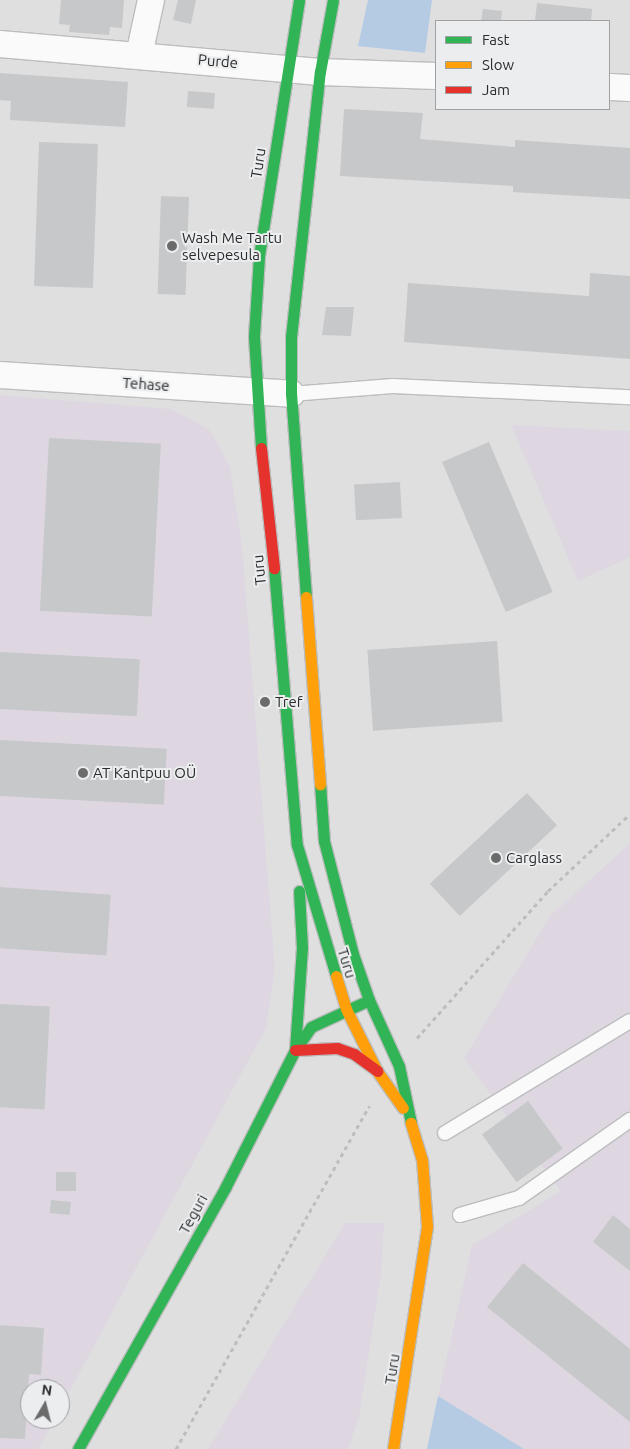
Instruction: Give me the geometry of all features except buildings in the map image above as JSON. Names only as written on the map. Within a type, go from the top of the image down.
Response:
[{"type":"main road","name":"Turu","points":[[299,0],[259,256],[255,391],[282,648],[298,845],[346,1009],[381,1076],[408,1115]]},
{"type":"main road","name":"Turu","points":[[333,0],[320,72],[291,337],[291,394],[324,841],[343,924],[369,1000],[398,1063],[408,1115],[422,1160],[427,1226],[419,1292],[393,1449]]},
{"type":"main road","points":[[298,845],[302,948],[295,1050],[337,1048],[354,1054],[381,1076]]},
{"type":"main road","name":"Teguri","points":[[78,1449],[225,1188],[295,1050],[311,1028],[346,1009],[369,1000]]},
{"type":"street","points":[[139,55],[151,0]]},
{"type":"street","name":"Purde","points":[[0,44],[320,72],[435,76]]},
{"type":"street","points":[[610,87],[630,88]]},
{"type":"street","name":"Tehase","points":[[0,375],[291,394]]},
{"type":"lane","points":[[291,394],[393,386],[630,397]]},
{"type":"lane","points":[[445,1133],[630,1021]]},
{"type":"lane","points":[[460,1215],[519,1198],[630,1120]]},
{"type":"path","points":[[398,1063],[548,891],[630,814]]},
{"type":"path","points":[[176,1449],[381,1076]]},
{"type":"shaded area","points":[[368,0],[432,0],[425,53],[358,46]]},
{"type":"shaded area","points":[[0,395],[171,409],[210,430],[230,467],[242,545],[275,969],[266,1028],[70,1391],[70,1379],[20,1379],[20,1429],[49,1429],[38,1449],[0,1449]]},
{"type":"shaded area","points":[[511,425],[630,431],[630,557],[578,581]]},
{"type":"shaded area","points":[[630,843],[630,1449],[524,1449],[438,1396],[472,1245],[561,1191],[464,1058],[550,916]]},
{"type":"shaded area","points":[[345,1223],[384,1223],[381,1275],[359,1417],[348,1449],[208,1449]]},
{"type":"shaded area","points":[[438,1396],[524,1449],[427,1449]]},
{"type":"traffic: fast","points":[[261,448],[254,336],[259,256],[299,0]]},
{"type":"traffic: fast","points":[[306,597],[291,394],[291,337],[320,72],[333,0]]},
{"type":"traffic: fast","points":[[274,568],[297,845],[336,976]]},
{"type":"traffic: fast","points":[[320,784],[324,841],[353,954],[369,1000],[399,1066],[411,1123]]},
{"type":"traffic: fast","points":[[295,1050],[302,948],[299,891]]},
{"type":"traffic: fast","points":[[78,1449],[225,1188],[295,1050],[311,1027],[363,1003]]},
{"type":"traffic: slow","points":[[306,597],[320,784]]},
{"type":"traffic: slow","points":[[336,976],[346,1009],[377,1071],[403,1108]]},
{"type":"traffic: slow","points":[[393,1449],[427,1226],[422,1160],[411,1123]]},
{"type":"traffic: jam","points":[[261,448],[274,568]]},
{"type":"traffic: jam","points":[[295,1050],[337,1048],[354,1054],[377,1071]]},
{"type":"place","name":"Wash Me Tartu selvepesula","points":[[172,246]]},
{"type":"place","name":"Tref","points":[[265,702]]},
{"type":"place","name":"AT Kantpuu OÜ","points":[[83,773]]},
{"type":"place","name":"Carglass","points":[[496,858]]}]
